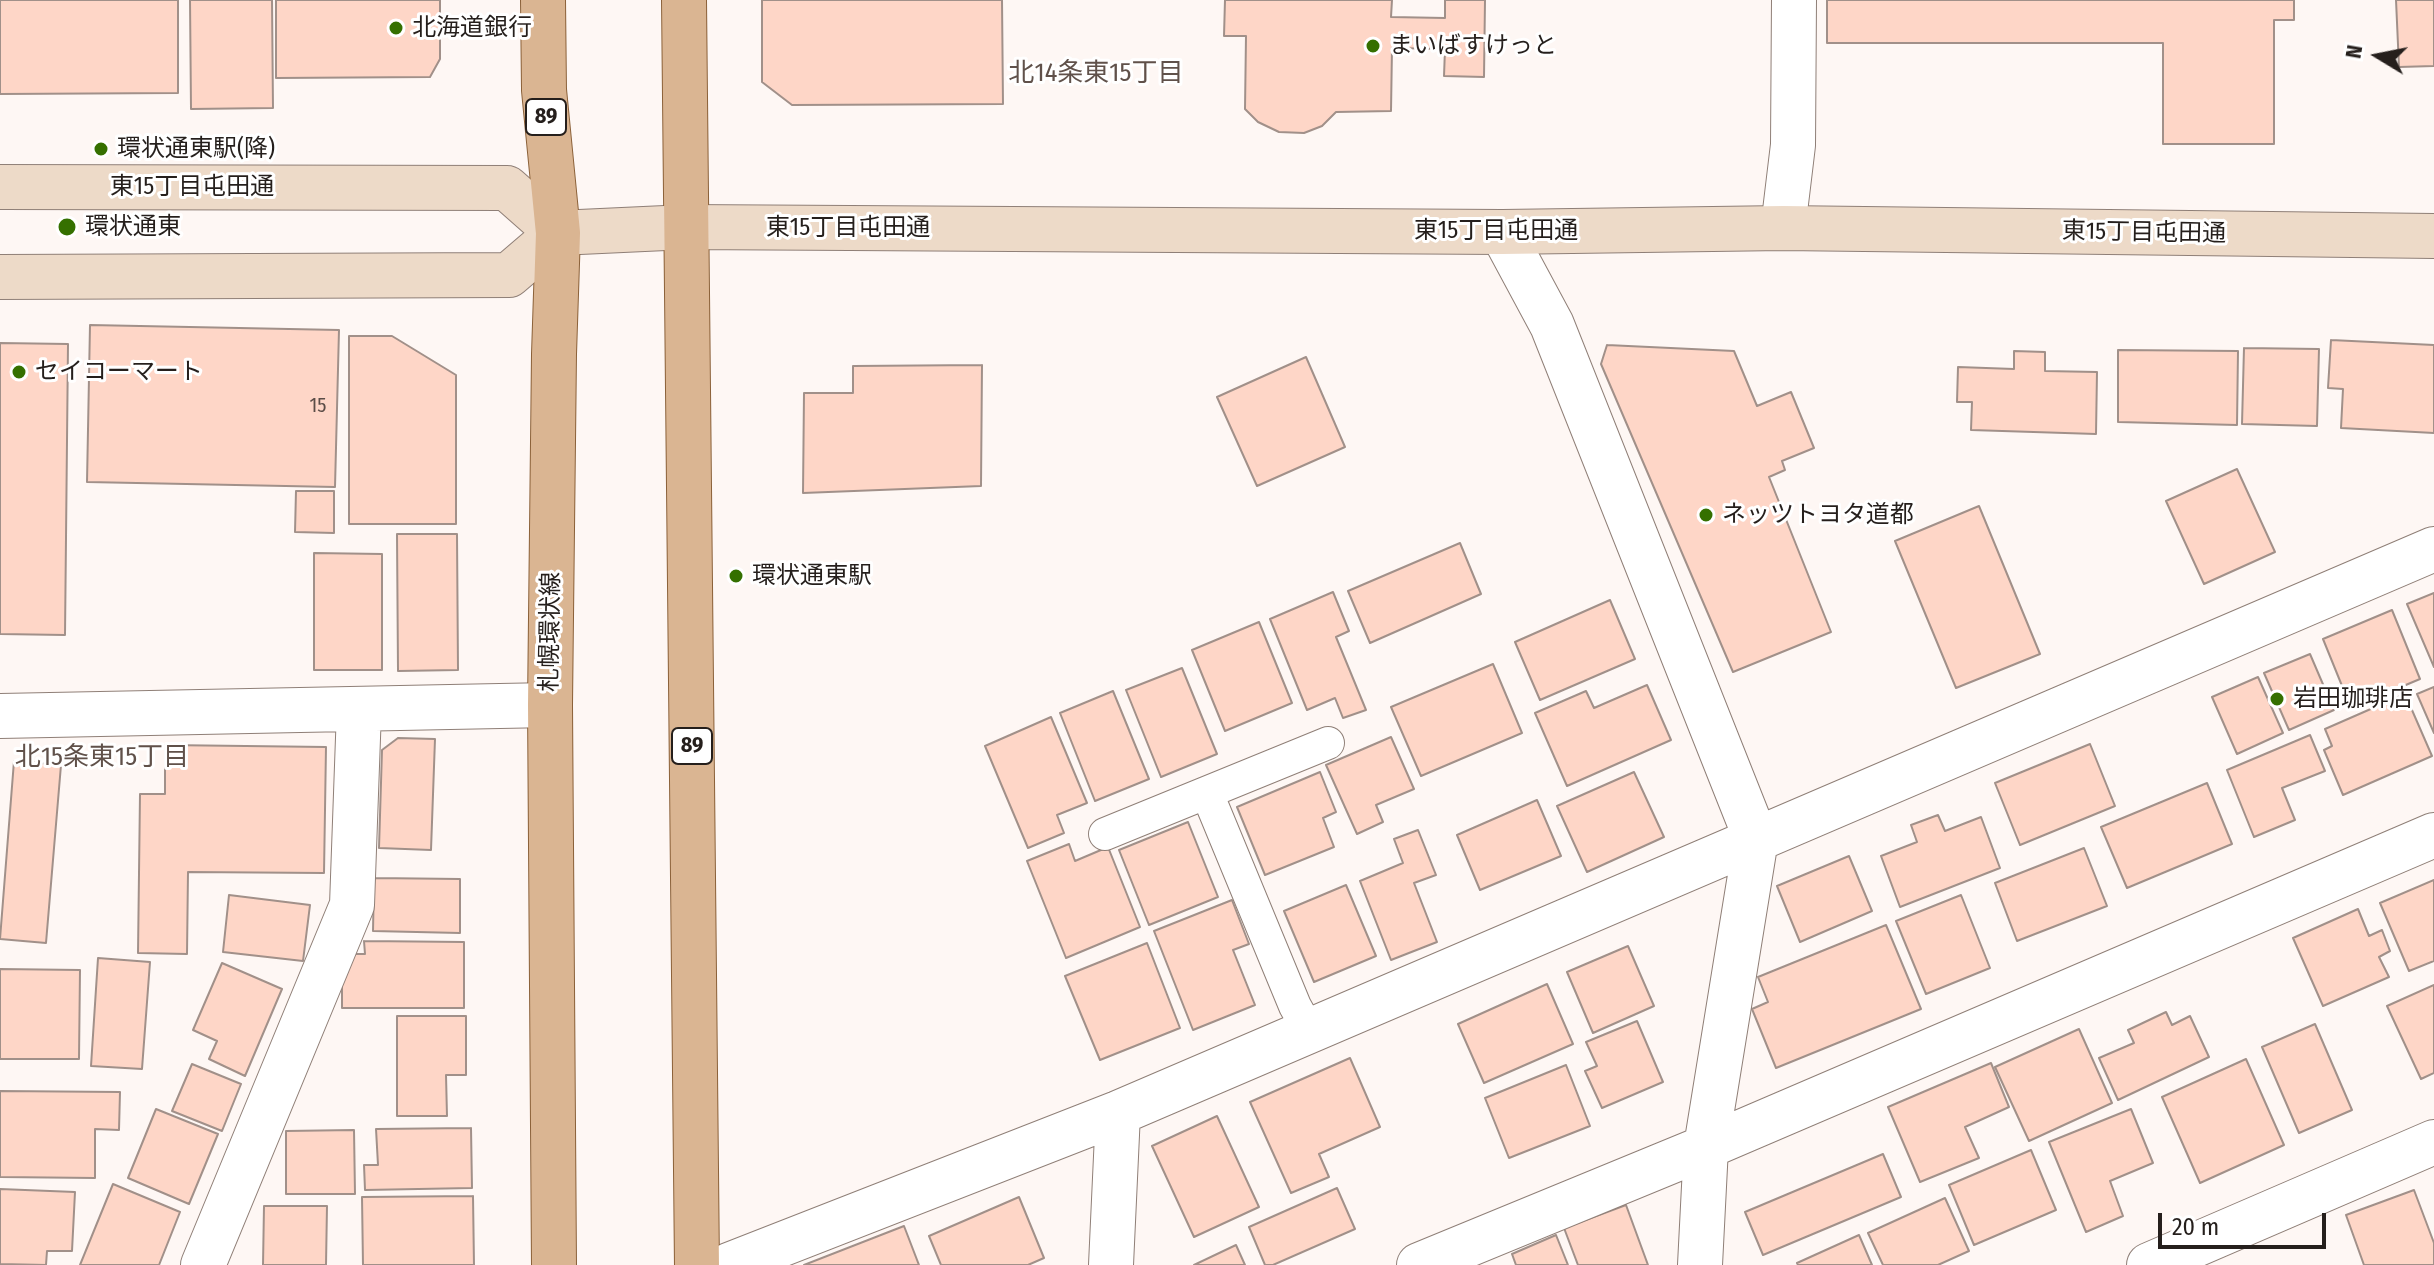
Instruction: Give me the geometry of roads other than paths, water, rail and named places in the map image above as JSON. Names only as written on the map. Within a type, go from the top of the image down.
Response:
[{"type":"main road","name":"札幌環状線","points":[[543,0],[544,90],[558,233],[550,705],[554,1265]]},
{"type":"main road","name":"89","points":[[684,0],[697,1265]]},
{"type":"street","points":[[1783,228],[1793,145],[1794,0]]},
{"type":"street","name":"東15丁目屯田通","points":[[0,187],[507,188],[558,233],[687,227],[1502,232],[1783,228],[2434,236]]},
{"type":"street","points":[[1502,232],[1552,325],[1756,839],[1706,1147],[1700,1265]]},
{"type":"street","points":[[0,277],[509,275],[558,233]]},
{"type":"street","points":[[729,1265],[1118,1113],[2434,549]]},
{"type":"street","points":[[0,716],[550,705]]},
{"type":"street","points":[[203,1265],[352,905],[359,710]]},
{"type":"street","points":[[1419,1265],[1706,1147],[2434,835]]},
{"type":"street","points":[[1111,1265],[1118,1113]]},
{"type":"street","points":[[2149,1265],[2434,1142]]},
{"type":"lane","points":[[1105,834],[1328,743]]},
{"type":"lane","points":[[1207,793],[1295,1006],[1309,1031]]},
{"type":"place","name":"北海道銀行","points":[[396,28]]},
{"type":"place","name":"まいばすけっと","points":[[1373,46]]},
{"type":"place","name":"環状通東駅(降)","points":[[101,149]]},
{"type":"place","name":"環状通東","points":[[67,227]]},
{"type":"place","name":"セイコーマート","points":[[19,372]]},
{"type":"place","name":"ネッツトヨタ道都","points":[[1706,515]]},
{"type":"place","name":"環状通東駅","points":[[736,576]]},
{"type":"place","name":"岩田珈琲店","points":[[2277,699]]},
{"type":"district","name":"北14条東15丁目","points":[[1096,74]]},
{"type":"district","name":"北15条東15丁目","points":[[102,758]]}]
